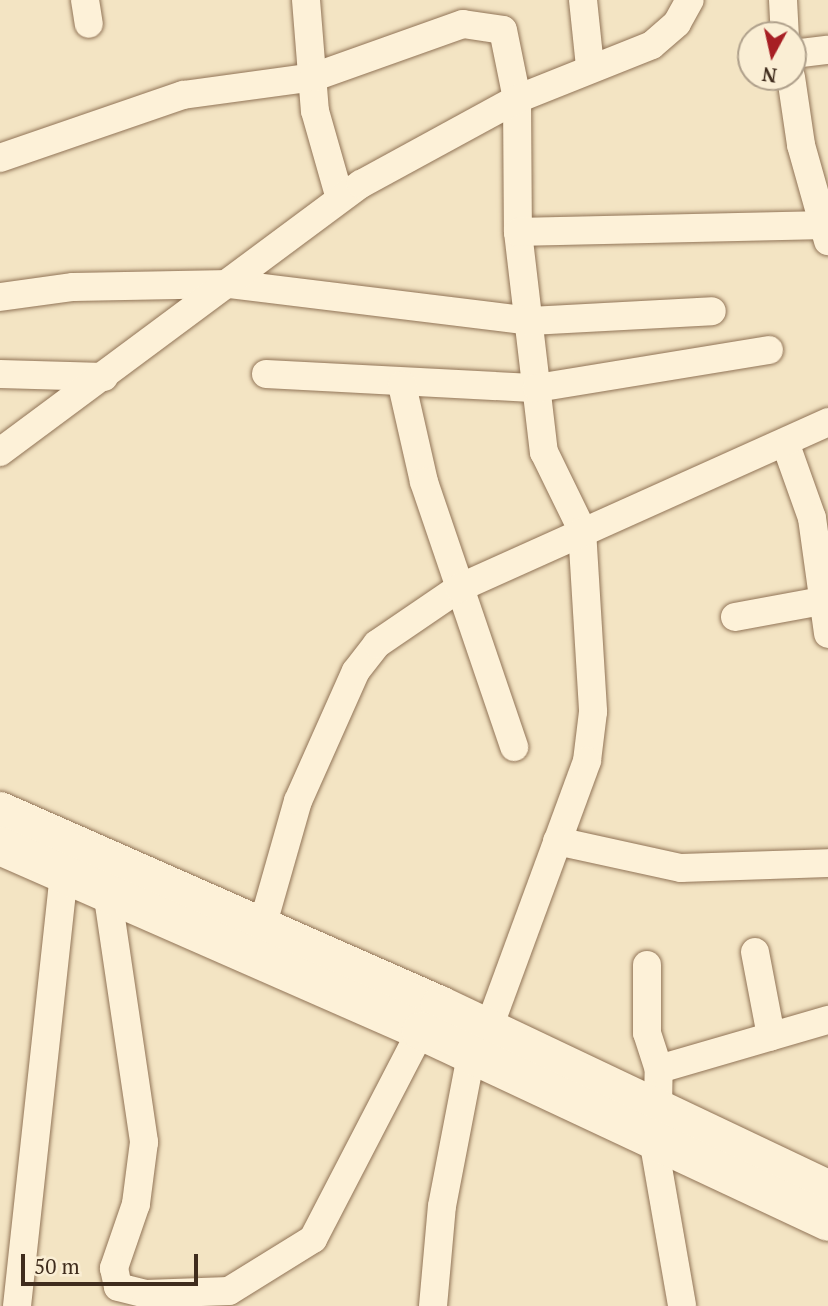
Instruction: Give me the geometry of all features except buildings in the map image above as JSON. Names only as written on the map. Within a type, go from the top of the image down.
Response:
[{"type":"street","points":[[306,0],[315,111],[340,200]]},
{"type":"street","points":[[583,0],[590,67]]},
{"type":"street","points":[[0,452],[340,200],[517,99],[590,67],[652,45],[677,23],[690,0]]},
{"type":"street","points":[[783,0],[784,21]]},
{"type":"street","points":[[0,158],[183,95],[314,77],[463,24],[488,23],[503,30],[511,49],[517,99],[518,232],[544,452],[582,530],[591,737],[557,841],[479,1048],[442,1206],[433,1306]]},
{"type":"street","points":[[807,52],[828,50]]},
{"type":"street","points":[[518,232],[826,233],[815,144],[796,91]]},
{"type":"street","points":[[0,297],[74,287],[230,284],[530,321],[712,311]]},
{"type":"street","points":[[266,374],[402,384],[537,387],[769,350]]},
{"type":"street","points":[[0,374],[104,377]]},
{"type":"street","points":[[402,384],[424,482],[514,747]]},
{"type":"street","points":[[262,926],[295,811],[356,671],[377,644],[459,588],[582,530],[786,445],[828,422]]},
{"type":"street","points":[[786,445],[820,514],[828,634]]},
{"type":"street","points":[[735,617],[827,601]]},
{"type":"street","points":[[0,811],[262,926],[479,1048],[655,1124],[828,1189]]},
{"type":"street","points":[[557,841],[681,868],[828,863]]},
{"type":"street","points":[[0,846],[421,1031],[479,1048]]},
{"type":"street","points":[[17,1306],[64,873]]},
{"type":"street","points":[[107,891],[144,1142],[136,1204],[114,1268],[118,1287],[146,1294],[229,1291],[313,1239],[421,1031]]},
{"type":"street","points":[[755,952],[771,1036]]},
{"type":"street","points":[[647,965],[646,1032],[659,1069],[655,1124],[682,1306]]},
{"type":"street","points":[[659,1069],[828,1020]]},
{"type":"street","points":[[655,1124],[828,1222]]}]
